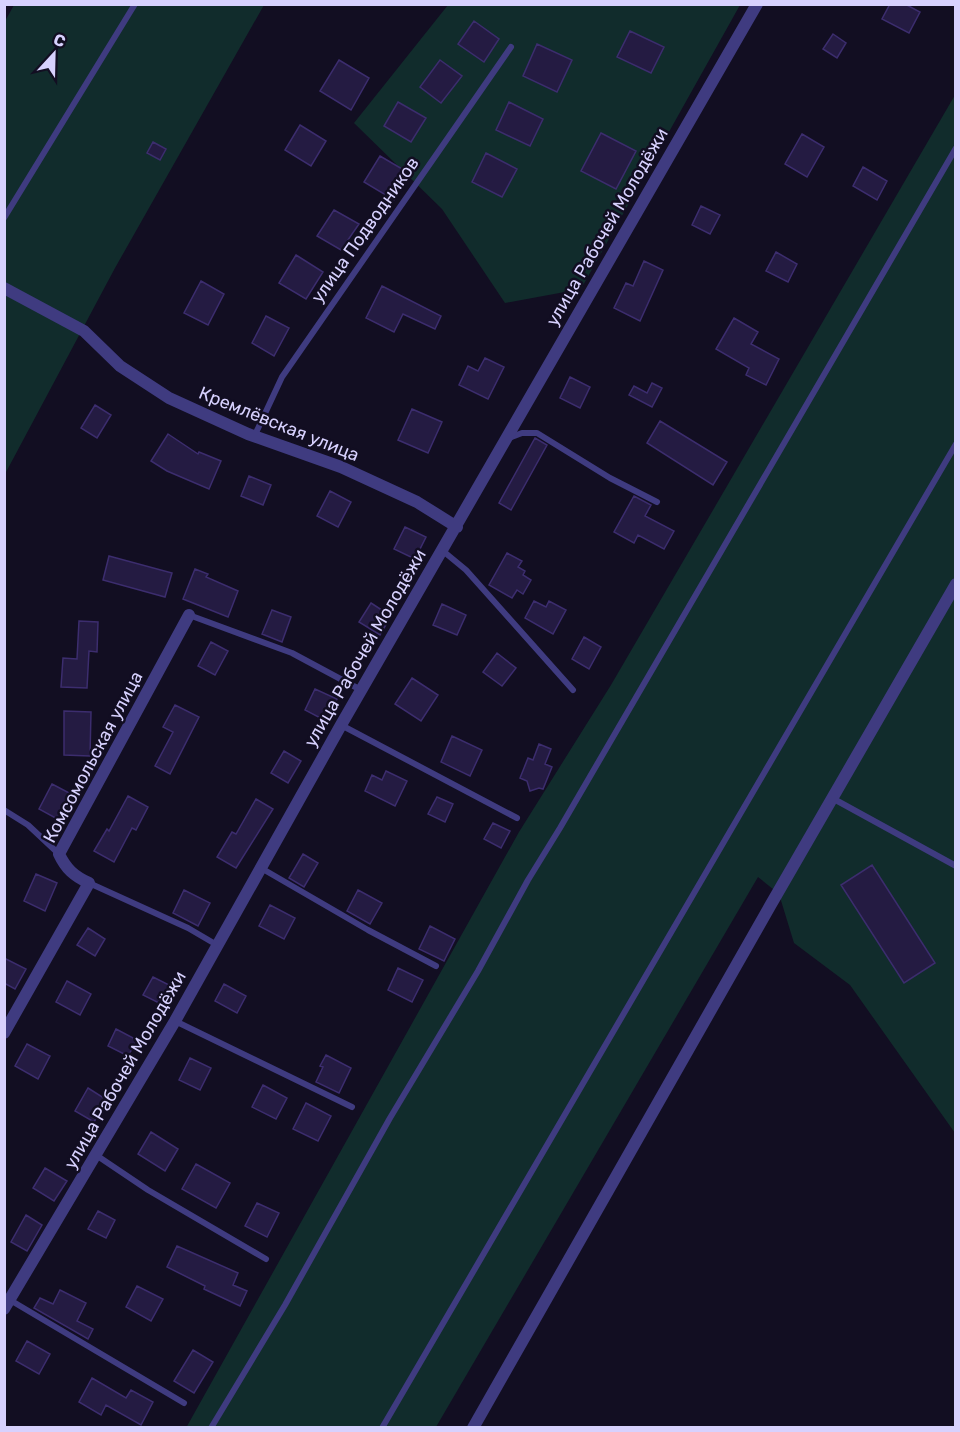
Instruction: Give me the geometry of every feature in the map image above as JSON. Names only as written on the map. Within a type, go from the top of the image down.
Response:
[{"type":"street","name":"улица Рабочей Молодёжи","points":[[7,1305],[175,1021],[340,725],[457,527],[757,4]]},
{"type":"street","name":"Кремлёвская улица","points":[[4,288],[84,331],[120,366],[169,398],[254,437],[341,467],[417,502],[457,527]]},
{"type":"street","points":[[473,1428],[955,586]]},
{"type":"street","name":"Комсомольская улица","points":[[89,883],[77,878],[66,867],[59,854],[189,615]]},
{"type":"street","points":[[4,1033],[89,883]]},
{"type":"lane","points":[[4,218],[135,4]]},
{"type":"lane","name":"улица Подводников","points":[[254,437],[282,377],[511,47]]},
{"type":"lane","points":[[211,1428],[285,1305],[528,880],[956,148]]},
{"type":"lane","points":[[506,439],[522,434],[537,433],[610,478],[657,502]]},
{"type":"lane","points":[[382,1428],[460,1290],[702,884],[956,444]]},
{"type":"lane","points":[[443,550],[466,570],[573,690]]},
{"type":"lane","points":[[189,615],[292,653],[362,690]]},
{"type":"lane","points":[[340,725],[517,818]]},
{"type":"lane","points":[[832,798],[956,866]]},
{"type":"lane","points":[[4,810],[28,825],[59,854]]},
{"type":"lane","points":[[261,868],[368,930],[436,966]]},
{"type":"lane","points":[[89,883],[188,928],[218,946]]},
{"type":"lane","points":[[175,1021],[352,1107]]},
{"type":"lane","points":[[96,1155],[148,1190],[266,1259]]},
{"type":"lane","points":[[7,1305],[184,1403]]},
{"type":"green space","points":[[14,5],[264,5],[115,268],[5,474],[4,23]]},
{"type":"green space","points":[[448,5],[740,5],[581,289],[505,303],[442,209],[354,123]]},
{"type":"green space","points":[[955,95],[955,1133],[850,985],[794,943],[779,894],[758,877],[436,1427],[186,1428],[519,832],[611,685]]},
{"type":"building","points":[[890,4],[905,4],[920,12],[909,33],[882,19]]},
{"type":"building","points":[[474,21],[499,39],[484,62],[458,44]]},
{"type":"building","points":[[630,31],[664,47],[651,73],[617,57]]},
{"type":"building","points":[[833,34],[846,43],[837,58],[823,49]]},
{"type":"building","points":[[537,44],[572,60],[557,92],[523,76]]},
{"type":"building","points":[[339,60],[369,78],[351,110],[320,91]]},
{"type":"building","points":[[440,60],[462,76],[441,103],[420,87]]},
{"type":"building","points":[[398,102],[426,118],[411,142],[384,126]]},
{"type":"building","points":[[509,102],[543,119],[530,146],[496,130]]},
{"type":"building","points":[[300,125],[326,141],[311,166],[285,150]]},
{"type":"building","points":[[601,133],[636,151],[616,189],[581,171]]},
{"type":"building","points":[[802,134],[824,147],[807,177],[785,164]]},
{"type":"building","points":[[153,142],[166,149],[160,160],[147,153]]},
{"type":"building","points":[[486,153],[517,169],[502,197],[472,182]]},
{"type":"building","points":[[380,156],[409,173],[394,200],[364,182]]},
{"type":"building","points":[[863,167],[887,181],[877,200],[853,186]]},
{"type":"building","points":[[701,206],[720,215],[710,234],[692,225]]},
{"type":"building","points":[[334,210],[359,224],[341,250],[317,236]]},
{"type":"building","points":[[776,252],[797,264],[788,282],[766,271]]},
{"type":"building","points":[[296,255],[323,272],[306,299],[279,283]]},
{"type":"building","points":[[644,261],[663,270],[640,321],[614,308],[626,283],[633,286]]},
{"type":"building","points":[[201,281],[224,294],[208,325],[184,313]]},
{"type":"building","points":[[382,286],[441,316],[435,329],[403,314],[394,332],[366,318]]},
{"type":"building","points":[[266,316],[289,328],[274,356],[252,343]]},
{"type":"building","points":[[734,318],[758,332],[751,344],[779,359],[766,385],[746,375],[749,368],[716,349]]},
{"type":"building","points":[[485,358],[504,367],[488,399],[459,385],[468,366],[478,371]]},
{"type":"building","points":[[570,377],[590,387],[580,408],[560,398]]},
{"type":"building","points":[[652,383],[662,388],[652,407],[629,395],[634,386],[647,393]]},
{"type":"building","points":[[95,405],[111,415],[97,438],[81,428]]},
{"type":"building","points":[[412,409],[442,422],[428,453],[398,440]]},
{"type":"building","points":[[660,421],[727,462],[713,485],[647,443]]},
{"type":"building","points":[[168,434],[198,454],[199,452],[221,461],[209,489],[167,471],[151,461]]},
{"type":"building","points":[[535,438],[547,445],[511,510],[499,503]]},
{"type":"building","points":[[249,476],[271,485],[263,505],[241,496]]},
{"type":"building","points":[[330,491],[351,502],[338,527],[317,516]]},
{"type":"building","points":[[634,496],[651,505],[645,516],[674,531],[664,549],[638,535],[634,543],[614,532]]},
{"type":"building","points":[[405,527],[426,537],[415,559],[394,549]]},
{"type":"building","points":[[507,553],[522,561],[518,567],[525,571],[523,575],[531,580],[523,594],[517,590],[512,598],[489,585]]},
{"type":"building","points":[[109,556],[172,573],[165,597],[103,580]]},
{"type":"building","points":[[195,569],[208,574],[206,577],[238,591],[228,617],[183,599]]},
{"type":"building","points":[[534,601],[546,607],[549,601],[566,610],[553,634],[525,618]]},
{"type":"building","points":[[371,603],[391,616],[380,635],[359,622]]},
{"type":"building","points":[[442,604],[466,615],[457,635],[433,625]]},
{"type":"building","points":[[272,610],[291,617],[282,642],[262,634]]},
{"type":"building","points":[[79,621],[98,622],[97,652],[89,651],[87,688],[61,687],[63,658],[77,659]]},
{"type":"building","points":[[584,637],[601,647],[589,669],[572,659]]},
{"type":"building","points":[[211,642],[228,651],[215,675],[198,666]]},
{"type":"building","points":[[497,653],[516,668],[502,686],[483,672]]},
{"type":"building","points":[[412,678],[438,695],[421,721],[395,704]]},
{"type":"building","points":[[315,689],[337,699],[326,721],[305,710]]},
{"type":"building","points":[[175,705],[199,717],[170,774],[155,766],[173,732],[163,727]]},
{"type":"building","points":[[64,711],[91,712],[90,756],[64,755]]},
{"type":"building","points":[[452,736],[482,750],[470,776],[441,762]]},
{"type":"building","points":[[539,744],[551,749],[545,764],[552,767],[543,789],[530,791],[527,781],[520,778],[528,758],[533,760]]},
{"type":"building","points":[[284,751],[301,761],[288,783],[271,773]]},
{"type":"building","points":[[386,771],[407,781],[395,806],[365,791],[372,775],[382,780]]},
{"type":"building","points":[[52,784],[75,796],[61,821],[39,809]]},
{"type":"building","points":[[128,796],[148,807],[136,830],[132,828],[114,862],[94,851],[107,829],[109,831]]},
{"type":"building","points":[[437,797],[453,804],[445,822],[428,814]]},
{"type":"building","points":[[256,799],[273,809],[236,868],[217,857],[232,832],[236,834]]},
{"type":"building","points":[[493,823],[510,831],[501,848],[484,839]]},
{"type":"building","points":[[303,854],[318,863],[304,887],[289,878]]},
{"type":"building","points":[[872,865],[935,963],[904,983],[841,885]]},
{"type":"building","points":[[36,874],[57,883],[45,911],[24,901]]},
{"type":"building","points":[[184,890],[210,903],[198,926],[173,913]]},
{"type":"building","points":[[358,890],[382,903],[370,924],[347,911]]},
{"type":"building","points":[[270,905],[295,918],[284,939],[259,926]]},
{"type":"building","points":[[430,926],[455,939],[444,961],[419,949]]},
{"type":"building","points":[[88,928],[105,939],[95,956],[77,945]]},
{"type":"building","points":[[4,958],[26,969],[15,989],[4,983]]},
{"type":"building","points":[[398,968],[423,980],[412,1002],[388,990]]},
{"type":"building","points":[[153,977],[173,987],[163,1005],[143,995]]},
{"type":"building","points":[[67,981],[91,994],[80,1015],[56,1002]]},
{"type":"building","points":[[224,984],[246,996],[237,1013],[215,1001]]},
{"type":"building","points":[[116,1029],[137,1040],[128,1056],[108,1046]]},
{"type":"building","points":[[27,1044],[50,1056],[38,1079],[15,1066]]},
{"type":"building","points":[[326,1055],[351,1068],[339,1093],[316,1082],[323,1067],[320,1066]]},
{"type":"building","points":[[190,1058],[211,1068],[200,1090],[179,1080]]},
{"type":"building","points":[[263,1085],[287,1098],[276,1119],[252,1107]]},
{"type":"building","points":[[88,1088],[107,1100],[94,1122],[75,1111]]},
{"type":"building","points":[[306,1103],[331,1116],[318,1141],[293,1129]]},
{"type":"building","points":[[151,1132],[178,1149],[165,1171],[138,1154]]},
{"type":"building","points":[[196,1164],[230,1183],[216,1208],[182,1189]]},
{"type":"building","points":[[45,1168],[67,1181],[54,1201],[33,1188]]},
{"type":"building","points":[[257,1203],[279,1213],[267,1237],[245,1226]]},
{"type":"building","points":[[98,1211],[115,1220],[106,1238],[88,1229]]},
{"type":"building","points":[[26,1215],[42,1225],[27,1251],[11,1242]]},
{"type":"building","points":[[177,1246],[238,1273],[233,1285],[247,1291],[240,1306],[204,1289],[205,1286],[167,1267]]},
{"type":"building","points":[[137,1286],[163,1299],[151,1321],[126,1307]]},
{"type":"building","points":[[60,1290],[86,1303],[77,1321],[93,1329],[88,1339],[34,1308],[40,1298],[53,1304]]},
{"type":"building","points":[[27,1341],[50,1354],[39,1374],[16,1361]]},
{"type":"building","points":[[193,1350],[213,1362],[194,1393],[174,1381]]},
{"type":"building","points":[[92,1378],[126,1398],[131,1390],[153,1402],[141,1425],[106,1405],[101,1415],[79,1402]]}]
